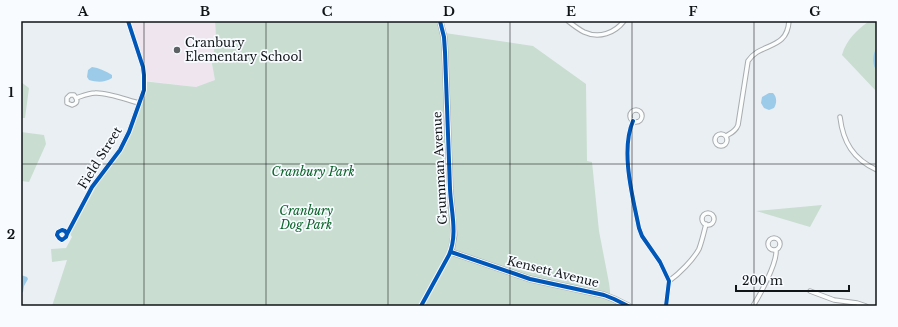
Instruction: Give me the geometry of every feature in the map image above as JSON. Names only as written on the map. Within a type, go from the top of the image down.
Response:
[{"type":"street","name":"Field Street","points":[[67,234],[92,187],[120,150],[129,132],[144,90],[144,71],[128,21]]},
{"type":"street","name":"Grumman Avenue","points":[[421,306],[450,252],[454,235],[450,189],[445,52],[444,38],[440,21]]},
{"type":"street","points":[[568,21],[584,32],[598,35],[613,31],[624,21]]},
{"type":"street","points":[[726,136],[734,131],[738,125],[748,60],[757,51],[774,45],[782,39],[788,29],[789,21]]},
{"type":"street","points":[[76,98],[96,92],[139,103]]},
{"type":"street","points":[[840,117],[842,132],[851,150],[867,165],[877,170]]},
{"type":"street","points":[[633,121],[629,139],[628,170],[642,236],[660,262],[669,281],[666,306]]},
{"type":"street","points":[[669,281],[693,257],[698,249],[706,224]]},
{"type":"street","points":[[753,306],[761,294],[775,259],[776,250]]},
{"type":"street","name":"Kensett Avenue","points":[[450,252],[530,279],[604,295],[628,306]]},
{"type":"street","points":[[810,291],[834,300],[866,306]]},
{"type":"shaded area","name":"Cranbury Elementary School","points":[[131,21],[215,21],[216,37],[212,64],[215,80],[196,87],[147,81],[145,65]]},
{"type":"green space","name":"Cranbury Park","points":[[215,21],[438,21],[445,33],[533,46],[586,84],[587,161],[592,162],[599,231],[610,294],[528,280],[600,297],[622,306],[52,306],[67,260],[52,262],[51,249],[66,248],[72,237],[70,234],[98,183],[123,149],[130,135],[143,89],[142,81],[196,87],[215,80],[212,64],[216,37]]},
{"type":"green space","points":[[869,21],[877,21],[877,92],[842,55],[852,36]]},
{"type":"green space","points":[[21,82],[29,88],[25,118],[21,118]]},
{"type":"green space","points":[[21,132],[44,135],[46,144],[29,182],[21,181]]},
{"type":"green space","points":[[822,205],[810,227],[756,211]]},
{"type":"water","points":[[877,47],[877,71],[873,60]]},
{"type":"water","points":[[92,67],[107,72],[112,75],[112,78],[100,82],[89,80],[87,77],[88,70]]},
{"type":"water","points":[[769,93],[773,93],[775,96],[776,104],[774,108],[769,110],[764,108],[761,103],[762,97]]},
{"type":"water","points":[[21,275],[27,277],[28,279],[24,286],[23,292],[21,293]]},
{"type":"cycle path","points":[[67,234],[62,230],[58,232],[57,235],[62,240],[66,237],[92,187],[120,150],[129,132],[144,90],[143,67],[128,21]]},
{"type":"cycle path","points":[[421,306],[449,255],[452,247],[454,231],[450,189],[445,52],[444,37],[440,21]]},
{"type":"cycle path","points":[[633,121],[629,133],[628,146],[631,189],[642,236],[660,262],[669,281],[666,306]]},
{"type":"cycle path","points":[[451,252],[530,279],[604,295],[628,306]]},
{"type":"place","name":"Cranbury Elementary School","points":[[177,50]]},
{"type":"park label","name":"Cranbury Dog Park","points":[[306,218]]}]
